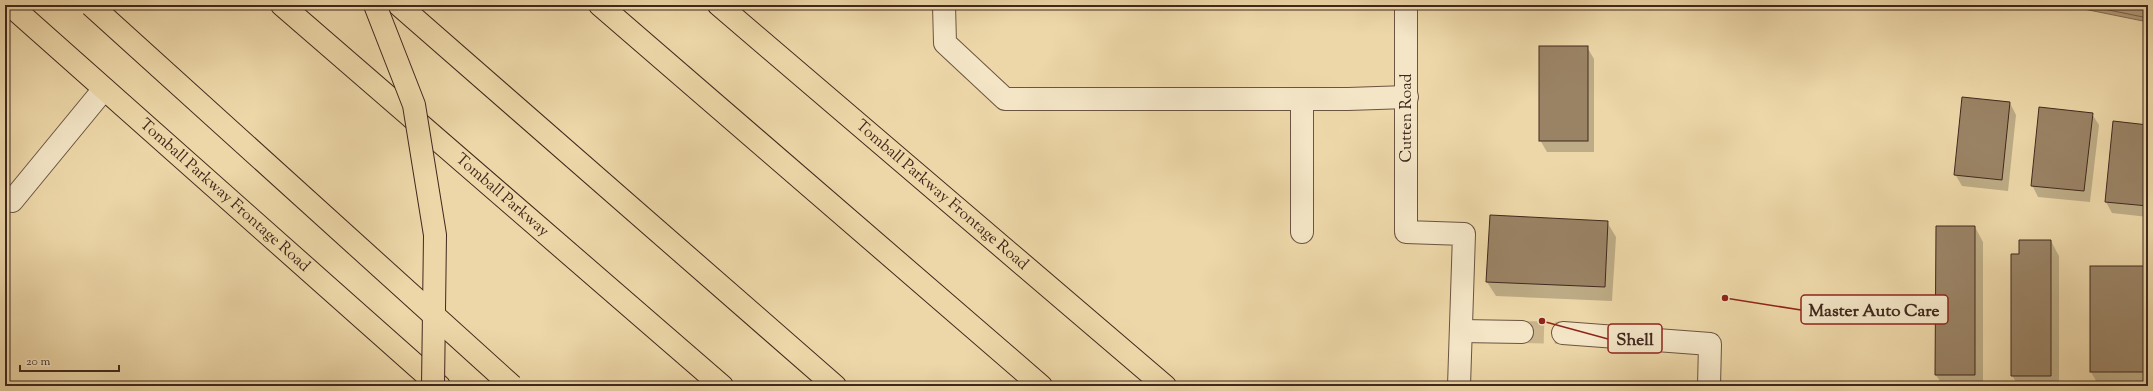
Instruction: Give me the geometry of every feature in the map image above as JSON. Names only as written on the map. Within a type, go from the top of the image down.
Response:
[{"type":"main road","name":"Tomball Parkway Frontage Road","points":[[10,5],[439,386]]},
{"type":"main road","points":[[91,5],[512,386]]},
{"type":"main road","name":"Tomball Parkway","points":[[282,5],[722,386]]},
{"type":"main road","points":[[375,5],[414,105],[435,235],[433,386]]},
{"type":"main road","points":[[399,5],[835,386]]},
{"type":"main road","points":[[600,5],[1041,386]]},
{"type":"main road","name":"Tomball Parkway Frontage Road","points":[[719,5],[1166,386]]},
{"type":"street","points":[[944,5],[945,43],[1005,99],[1302,99],[1407,97]]},
{"type":"street","name":"Cutten Road","points":[[1406,5],[1406,232],[1464,234],[1461,331]]},
{"type":"street","points":[[12,201],[104,89]]},
{"type":"street","points":[[1302,99],[1302,232]]},
{"type":"street","points":[[1459,386],[1461,331],[1522,332]]},
{"type":"street","points":[[1563,334],[1710,344],[1708,386]]},
{"type":"water","points":[[2064,5],[2148,5],[2148,22]]},
{"type":"building","points":[[1539,46],[1588,46],[1588,141],[1539,141]]},
{"type":"building","points":[[1962,97],[2010,102],[2002,180],[1954,175]]},
{"type":"building","points":[[2039,107],[2093,113],[2084,191],[2031,186]]},
{"type":"building","points":[[2113,121],[2148,125],[2148,206],[2105,202]]},
{"type":"building","points":[[1490,215],[1608,221],[1605,287],[1486,282]]},
{"type":"building","points":[[1936,226],[1975,226],[1975,375],[1935,375]]},
{"type":"building","points":[[2019,240],[2051,240],[2051,376],[2011,376],[2011,254],[2019,254]]},
{"type":"building","points":[[2090,266],[2148,266],[2148,372],[2090,372]]},
{"type":"tunnel","points":[[1522,332],[1563,333]]},
{"type":"place","name":"Master Auto Care","points":[[1725,298]]},
{"type":"place","name":"Shell","points":[[1542,321]]}]
